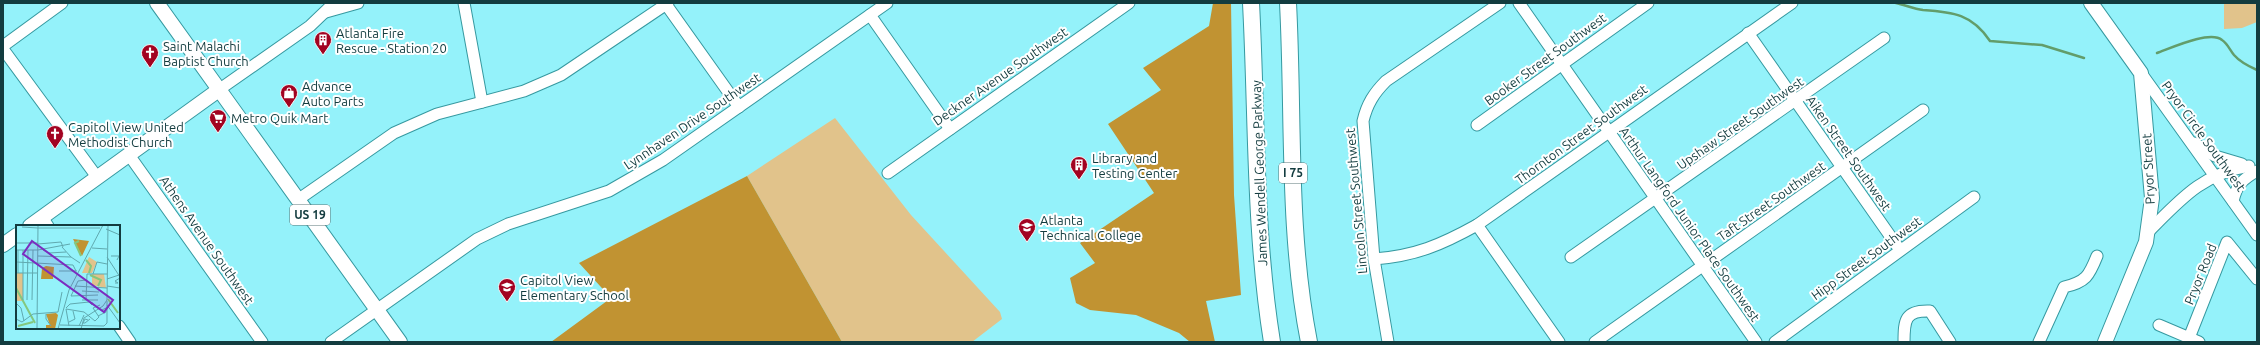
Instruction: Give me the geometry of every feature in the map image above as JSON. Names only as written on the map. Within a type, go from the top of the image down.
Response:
[{"type":"highway","name":"James Wendell George Parkway","points":[[1251,3],[1258,220],[1262,271],[1272,342]]},
{"type":"highway","name":"I 75","points":[[1288,3],[1297,258],[1309,342]]},
{"type":"main road","name":"US 19","points":[[157,3],[299,199],[400,342]]},
{"type":"main road","points":[[2091,3],[2141,73]]},
{"type":"main road","name":"Pryor Street","points":[[2105,342],[2146,242],[2149,231],[2152,198],[2141,73]]},
{"type":"main road","points":[[34,225],[45,222],[97,177],[220,89]]},
{"type":"main road","points":[[3,245],[16,236]]},
{"type":"street","points":[[3,46],[62,3]]},
{"type":"street","points":[[220,89],[326,12],[334,3]]},
{"type":"street","points":[[326,12],[358,3]]},
{"type":"street","points":[[464,3],[482,102]]},
{"type":"street","name":"Lynnhaven Drive Southwest","points":[[331,342],[477,239],[508,224],[618,186],[663,160],[887,3]]},
{"type":"street","name":"Deckner Avenue Southwest","points":[[888,173],[1129,3]]},
{"type":"street","name":"Lincoln Street Southwest","points":[[1388,342],[1374,259],[1364,121],[1370,100],[1386,81],[1500,3]]},
{"type":"street","name":"Arthur Langford Junior Place Southwest","points":[[1519,3],[1756,342]]},
{"type":"street","name":"Booker Street Southwest","points":[[1478,125],[1561,63],[1648,3]]},
{"type":"street","name":"Thornton Street Southwest","points":[[1374,259],[1401,257],[1426,251],[1448,242],[1477,225],[1608,131],[1792,3]]},
{"type":"street","points":[[299,199],[394,133],[437,114],[524,91],[561,75],[667,4],[739,107]]},
{"type":"street","points":[[870,15],[950,129]]},
{"type":"street","name":"Aiken Street Southwest","points":[[1748,33],[1900,250]]},
{"type":"street","name":"Upshaw Street Southwest","points":[[1571,257],[1884,38]]},
{"type":"street","points":[[3,49],[97,177]]},
{"type":"street","name":"Pryor Circle Southwest","points":[[2141,73],[2257,234]]},
{"type":"street","name":"Taft Street Southwest","points":[[1595,342],[1924,110]]},
{"type":"street","points":[[2189,140],[2228,162],[2254,168]]},
{"type":"street","name":"Athens Avenue Southwest","points":[[129,155],[262,342]]},
{"type":"street","points":[[2149,231],[2193,190],[2214,175],[2229,169],[2254,168]]},
{"type":"street","points":[[2233,201],[2238,186],[2254,168]]},
{"type":"street","name":"Hipp Street Southwest","points":[[1775,342],[1974,197]]},
{"type":"street","points":[[1477,225],[1559,342]]},
{"type":"street","name":"Pryor Road","points":[[2159,324],[2194,340],[2227,242],[2257,279]]},
{"type":"street","points":[[2040,342],[2064,287],[2081,281],[2090,274],[2097,256]]},
{"type":"street","points":[[1904,342],[1904,326],[1910,314],[1916,310],[1930,311],[1950,342]]},
{"type":"street","points":[[120,327],[130,342]]},
{"type":"shaded area","points":[[1213,3],[1231,3],[1234,195],[1241,295],[1206,301],[1215,342],[1190,342],[1179,333],[1136,315],[1090,310],[1076,303],[1070,278],[1095,263],[1080,243],[1154,193],[1108,124],[1161,90],[1143,68],[1209,26]]},
{"type":"shaded area","points":[[2224,3],[2257,3],[2257,22],[2242,28],[2224,29]]},
{"type":"shaded area","points":[[835,118],[911,215],[1000,312],[1002,319],[972,342],[842,342],[747,176]]},
{"type":"shaded area","points":[[747,176],[842,342],[551,342],[611,298],[579,263]]},
{"type":"waterway","points":[[1896,3],[1961,16],[1976,25],[1990,41],[2042,45],[2084,58]]},
{"type":"waterway","points":[[2157,53],[2200,38],[2216,37],[2222,40],[2239,60],[2257,70]]},
{"type":"place","name":"Atlanta Fire Rescue - Station 20","points":[[323,55]]},
{"type":"place","name":"Saint Malachi Baptist Church","points":[[150,68]]},
{"type":"place","name":"Advance Auto Parts","points":[[289,108]]},
{"type":"place","name":"Metro Quik Mart","points":[[218,133]]},
{"type":"place","name":"Capitol View United Methodist Church","points":[[55,149]]},
{"type":"place","name":"Library and Testing Center","points":[[1079,180]]},
{"type":"place","name":"Atlanta Technical College","points":[[1027,242]]},
{"type":"place","name":"Capitol View Elementary School","points":[[507,302]]}]
